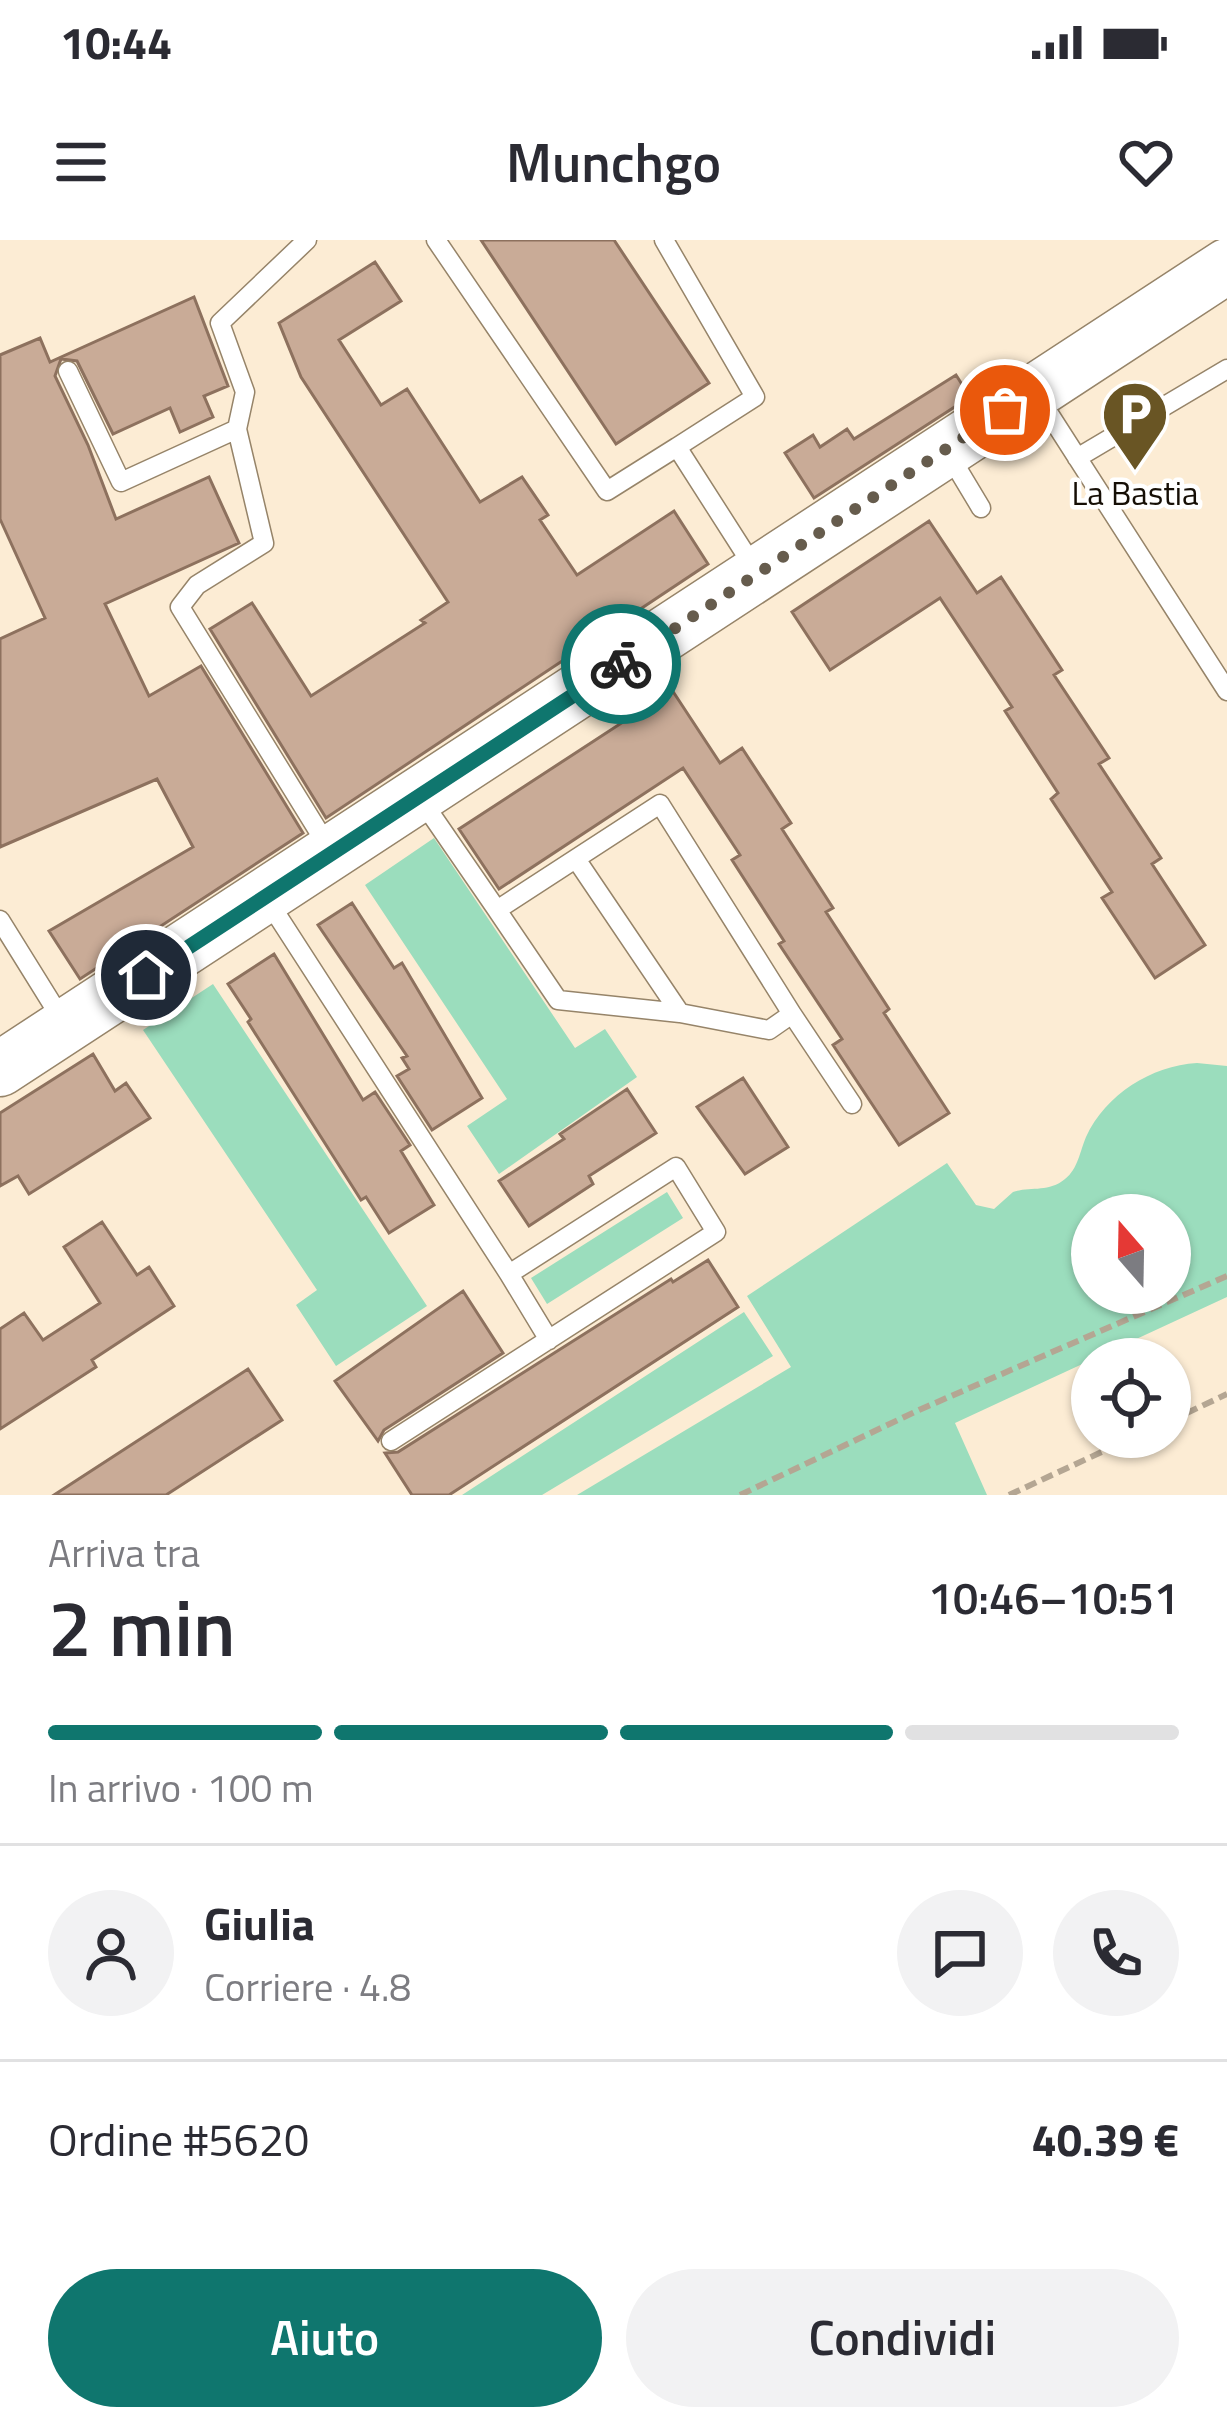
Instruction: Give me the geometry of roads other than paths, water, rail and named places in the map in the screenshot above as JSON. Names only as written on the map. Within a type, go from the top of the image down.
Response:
[{"type":"street","points":[[0,1069],[945,449],[1219,276]]},
{"type":"lane","points":[[308,240],[220,323],[245,392],[237,429],[264,543],[197,585],[180,607],[333,854]]},
{"type":"lane","points":[[436,240],[607,491],[754,397],[664,240]]},
{"type":"lane","points":[[1077,458],[1227,369]]},
{"type":"lane","points":[[68,371],[121,482],[237,429]]},
{"type":"lane","points":[[1035,391],[1227,691]]},
{"type":"lane","points":[[677,447],[758,573]]},
{"type":"lane","points":[[945,449],[981,508]]},
{"type":"lane","points":[[420,796],[558,1000],[680,1013],[769,1030],[792,1014]]},
{"type":"lane","points":[[497,910],[660,804],[852,1103]]},
{"type":"lane","points":[[576,859],[680,1013]]},
{"type":"lane","points":[[265,897],[549,1340]]},
{"type":"lane","points":[[0,920],[67,1027]]},
{"type":"lane","points":[[391,1441],[716,1232],[676,1167],[509,1274]]},
{"type":"place","name":"La Bastia","points":[[1135,473]]}]
